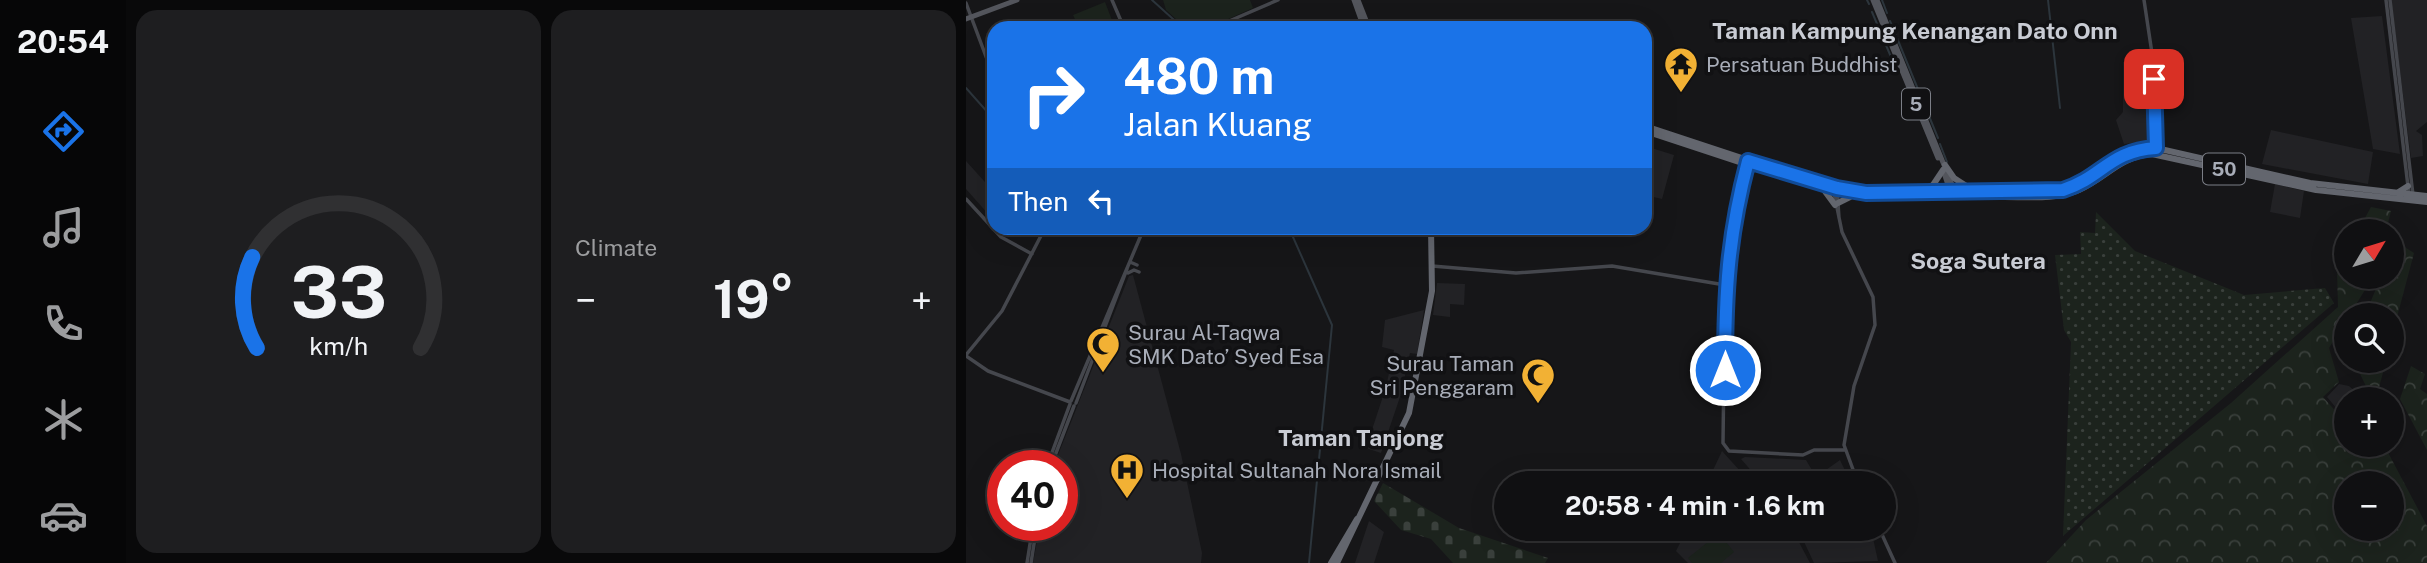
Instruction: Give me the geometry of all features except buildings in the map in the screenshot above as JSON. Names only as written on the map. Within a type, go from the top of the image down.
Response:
[{"type":"highway","points":[[1652,131],[1819,187],[1866,193],[1954,195]]},
{"type":"highway","name":"50","points":[[1954,195],[2063,190],[2086,180],[2123,153],[2156,148],[2310,183],[2395,194],[2427,202]]},
{"type":"highway","name":"50","points":[[1954,195],[2067,195],[2086,187],[2127,159],[2152,154],[2316,190],[2411,198],[2427,196]]},
{"type":"highway","points":[[1748,163],[1863,197]]},
{"type":"highway","points":[[1911,192],[1929,188],[1944,168],[1976,193]]},
{"type":"highway","points":[[2395,194],[2411,186],[2427,196]]},
{"type":"highway","points":[[1819,187],[1837,204],[1845,197],[1954,195]]},
{"type":"highway","points":[[1337,563],[1407,420],[1430,300],[1429,235]]},
{"type":"highway","points":[[1331,563],[1359,518]]},
{"type":"highway","points":[[1342,554],[1343,563]]},
{"type":"main road","points":[[969,18],[1017,0]]},
{"type":"main road","points":[[1356,0],[1364,21]]},
{"type":"main road","name":"5","points":[[1875,0],[1954,195]]},
{"type":"street","points":[[1112,0],[1121,21]]},
{"type":"street","points":[[1229,21],[1278,0]]},
{"type":"street","points":[[2144,0],[2153,60],[2156,148]]},
{"type":"street","points":[[2388,0],[2411,198]]},
{"type":"street","points":[[966,3],[969,18],[987,61]]},
{"type":"street","points":[[1748,163],[1729,245],[1725,285],[1722,433],[1725,447],[1729,451],[1793,455],[1807,454],[1814,450],[1844,450]]},
{"type":"street","points":[[1835,190],[1839,220],[1873,298],[1875,326],[1854,386],[1844,450],[1853,471]]},
{"type":"street","points":[[966,199],[987,222]]},
{"type":"street","points":[[999,235],[1032,254]]},
{"type":"street","points":[[1042,235],[1002,310],[966,356],[988,371],[1073,403]]},
{"type":"street","points":[[1055,450],[1141,235]]},
{"type":"street","points":[[1129,262],[1137,265]]},
{"type":"street","points":[[1431,266],[1516,273],[1612,266],[1725,285]]},
{"type":"street","points":[[1073,403],[1127,269]]},
{"type":"street","points":[[1126,277],[1131,271],[1139,272]]},
{"type":"street","points":[[1029,563],[1032,541]]},
{"type":"street","points":[[1885,541],[1895,563]]},
{"type":"shaded area","points":[[2391,0],[2427,0],[2427,122],[2416,131],[2422,135],[2423,156],[2411,158]]},
{"type":"shaded area","points":[[2382,16],[2400,154],[2373,149],[2351,18]]},
{"type":"shaded area","points":[[2155,58],[2158,140],[2124,144],[2116,120],[2123,112],[2123,62]]},
{"type":"shaded area","points":[[2271,130],[2373,152],[2368,184],[2262,164]]},
{"type":"shaded area","points":[[1652,148],[1674,155],[1662,199],[1652,197]]},
{"type":"shaded area","points":[[966,161],[987,184],[987,213],[966,189]]},
{"type":"shaded area","points":[[2275,184],[2304,191],[2300,218],[2270,212]]},
{"type":"shaded area","points":[[1133,275],[1181,454],[1202,553],[1201,563],[1033,563],[1037,541],[1078,541],[1078,450],[1060,450],[1129,276]]},
{"type":"shaded area","points":[[1437,283],[1465,284],[1464,305],[1450,304],[1450,317],[1433,315]]},
{"type":"shaded area","points":[[1424,310],[1417,354],[1410,353],[1401,394],[1381,453],[1366,448],[1386,387],[1394,350],[1382,347],[1385,320]]},
{"type":"shaded area","points":[[2334,389],[2334,405],[2327,397]]},
{"type":"shaded area","points":[[1722,451],[1740,471],[1713,471]]},
{"type":"shaded area","points":[[1741,459],[1806,460],[1812,471],[1752,471]]},
{"type":"shaded area","points":[[1840,460],[1845,471],[1824,471]]},
{"type":"shaded area","points":[[1369,521],[1384,532],[1374,563],[1355,563]]},
{"type":"shaded area","points":[[1681,541],[1798,541],[1810,563],[1688,563],[1676,551]]},
{"type":"shaded area","points":[[1804,541],[1874,541],[1878,561],[1814,563]]},
{"type":"green space","points":[[1163,0],[1250,0],[1253,8],[1224,21],[1178,21],[1166,10]]},
{"type":"green space","points":[[1105,2],[1112,21],[1076,21],[1073,15]]},
{"type":"green space","points":[[2371,207],[2391,211],[2389,219],[2364,219]]},
{"type":"green space","points":[[2096,212],[2135,251],[2244,295],[2325,288],[2334,303],[2063,536],[2071,342],[2064,330],[2055,255],[2081,254],[2080,232],[2095,233]]},
{"type":"green space","points":[[2404,247],[2414,253],[2401,303],[2370,303],[2376,289],[2404,289]]},
{"type":"green space","points":[[2338,289],[2366,289],[2357,303],[2338,303]]},
{"type":"green space","points":[[2334,311],[2334,340],[2329,348],[2334,373],[2339,382],[2323,397],[2334,409],[2334,457],[2390,457],[2398,471],[2334,471],[2334,541],[2404,541],[2404,483],[2427,526],[2427,563],[2046,563],[2086,520],[2231,403]]},
{"type":"green space","points":[[2411,366],[2425,374],[2420,389],[2427,394],[2427,450],[2404,407],[2404,387]]},
{"type":"green space","points":[[2360,373],[2383,373],[2379,387],[2366,387]]},
{"type":"green space","points":[[1383,483],[1459,528],[1548,558],[1545,563],[1453,563],[1431,539],[1401,530],[1374,501]]},
{"type":"green space","points":[[1709,541],[1725,541],[1734,552],[1721,563],[1692,563],[1688,558]]},
{"type":"waterway","points":[[1152,0],[1175,21]]},
{"type":"waterway","points":[[1867,0],[1869,4]]},
{"type":"waterway","points":[[1882,0],[1887,13]]},
{"type":"waterway","points":[[2048,0],[2060,108]]},
{"type":"waterway","points":[[1872,12],[1891,57]]},
{"type":"waterway","points":[[1890,21],[1938,138]]},
{"type":"waterway","points":[[966,88],[987,112]]},
{"type":"waterway","points":[[1940,144],[1947,162]]},
{"type":"waterway","points":[[1292,235],[1332,325],[1309,563]]},
{"type":"place","name":"Persatuan Buddhist","points":[[1681,94]]},
{"type":"place","name":"Surau Al-Taqwa SMK Dato’ Syed Esa","points":[[1103,374]]},
{"type":"place","name":"Surau Taman Sri Penggaram","points":[[1538,405]]},
{"type":"place","name":"Hospital Sultanah Nora Ismail","points":[[1127,500]]},
{"type":"district","name":"Taman Kampung Kenangan Dato Onn","points":[[1915,30]]},
{"type":"district","name":"Soga Sutera","points":[[1978,260]]},
{"type":"district","name":"Taman Tanjong","points":[[1361,437]]},
{"type":"route","points":[[1725,370],[1724,295],[1729,245],[1748,161],[1837,188],[1866,193],[2005,193],[2063,190],[2086,180],[2123,153],[2156,148],[2154,79]]}]
